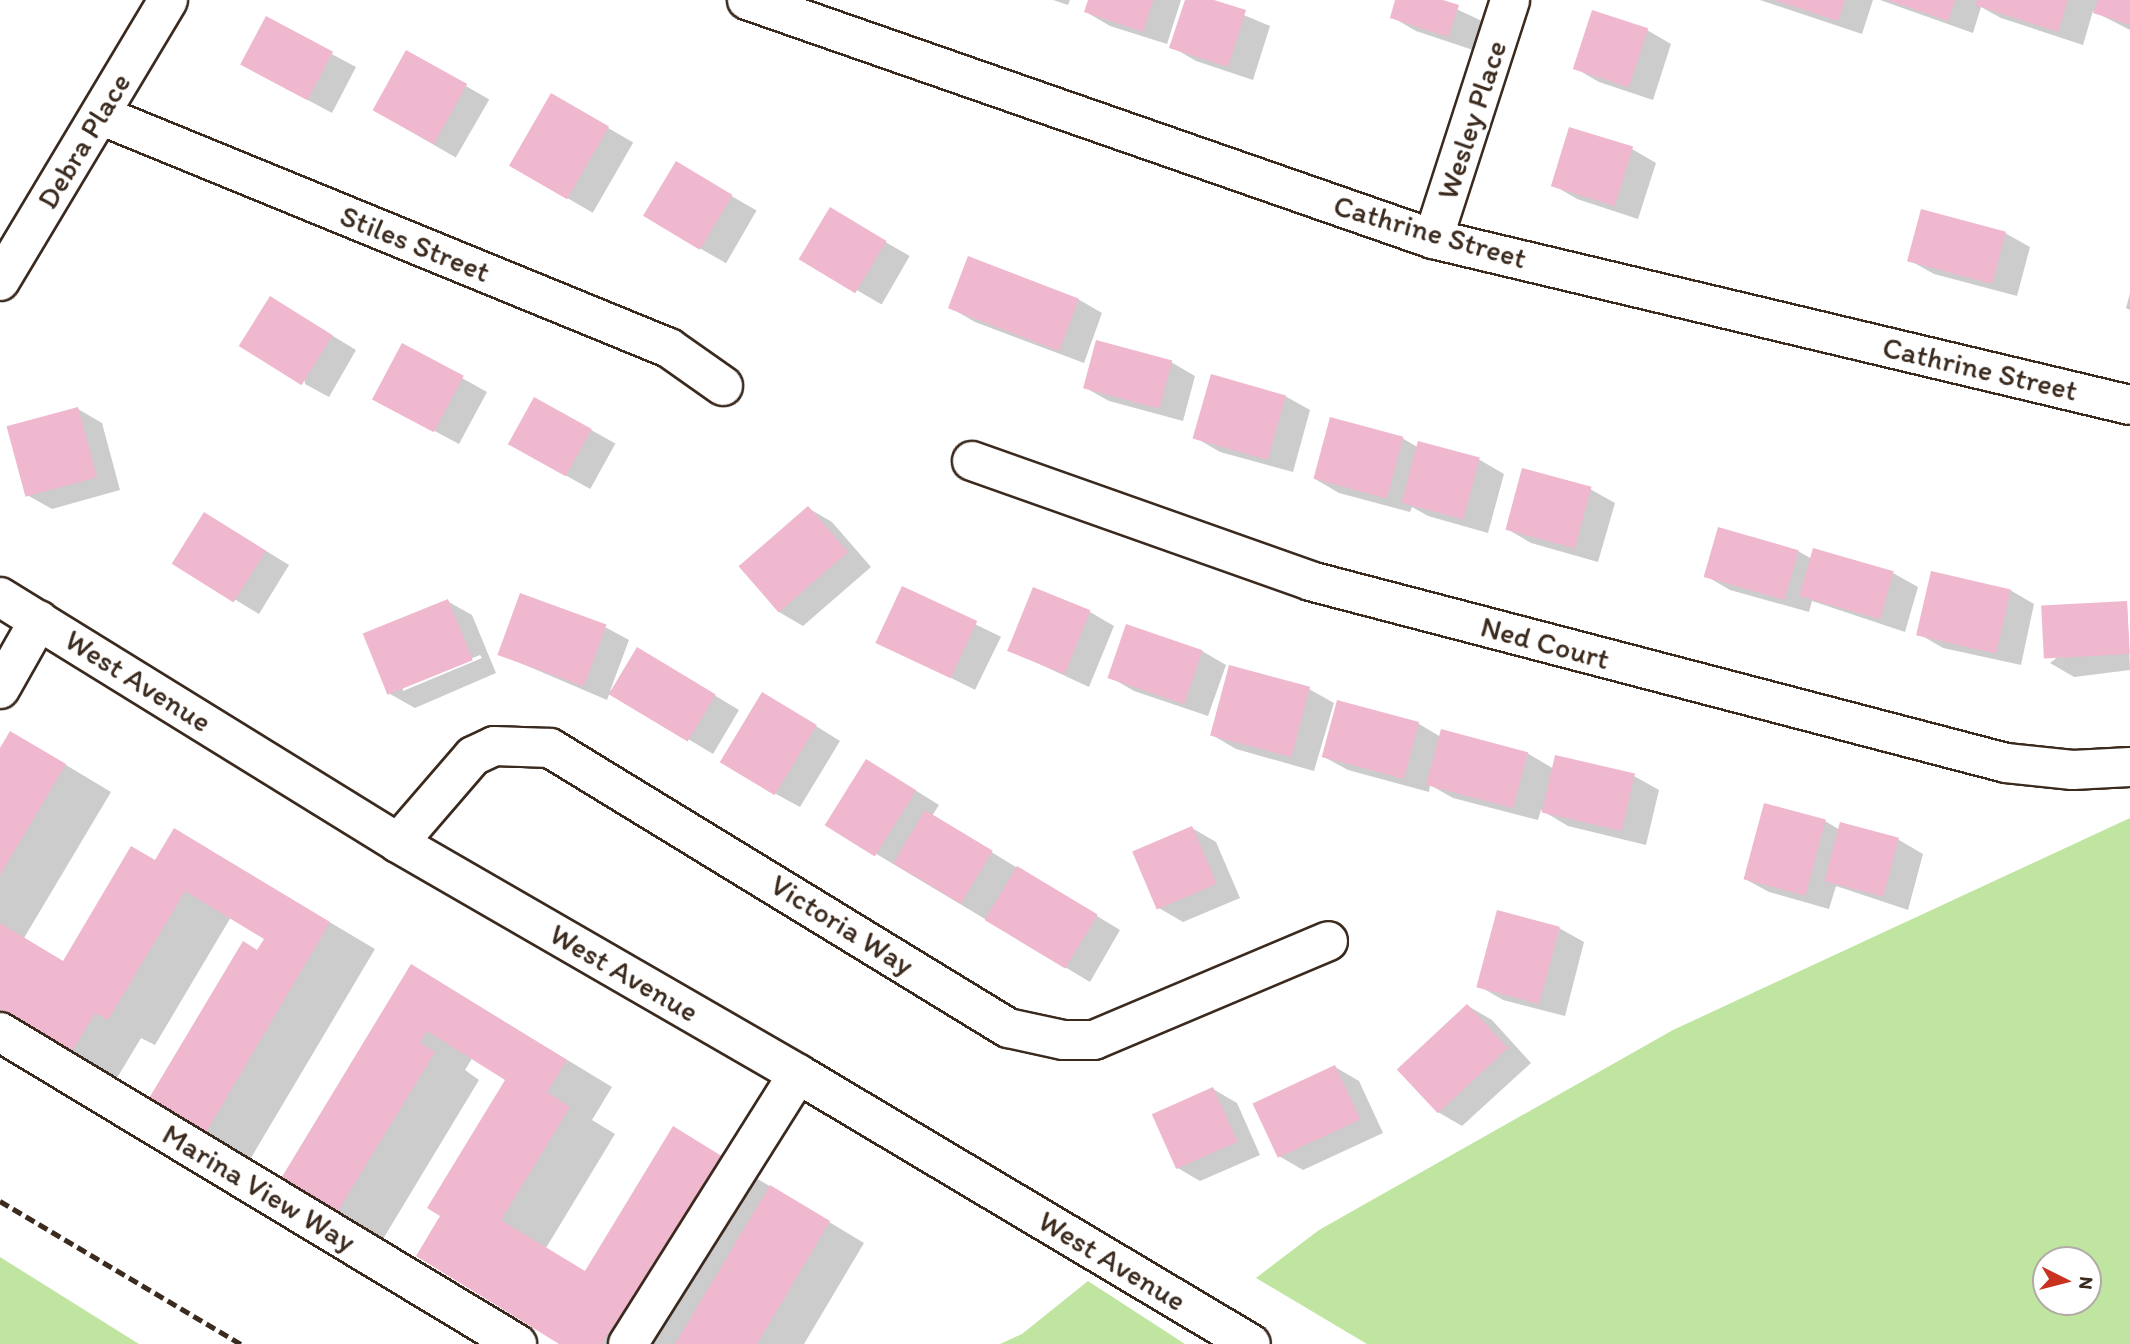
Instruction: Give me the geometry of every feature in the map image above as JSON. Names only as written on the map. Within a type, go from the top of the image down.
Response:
[{"type":"street","name":"Debra Place","points":[[0,281],[168,0]]},
{"type":"street","name":"Cathrine Street","points":[[747,0],[1433,239],[2130,405]]},
{"type":"street","name":"Wesley Place","points":[[1433,239],[1510,0]]},
{"type":"street","name":"Stiles Street","points":[[100,115],[669,348],[723,386]]},
{"type":"street","name":"Ned Court","points":[[972,461],[1310,581],[2006,763],[2073,770],[2130,767]]},
{"type":"street","name":"West Avenue","points":[[0,597],[398,843],[798,1074],[1251,1344]]},
{"type":"street","points":[[0,690],[39,620]]},
{"type":"street","name":"Victoria Way","points":[[398,843],[473,757],[494,746],[550,748],[1008,1028],[1063,1040],[1094,1040],[1328,941]]},
{"type":"street","name":"Marina View Way","points":[[0,1032],[517,1344]]},
{"type":"street","points":[[628,1344],[798,1074]]},
{"type":"green space","points":[[2130,818],[2130,1344],[1367,1344],[1256,1278],[1319,1230],[1673,1030]]},
{"type":"green space","points":[[0,1257],[139,1344],[0,1344]]},
{"type":"green space","points":[[1088,1281],[1185,1344],[1000,1344],[1022,1334]]},
{"type":"building","points":[[1088,0],[1153,0],[1143,32],[1084,12]]},
{"type":"building","points":[[1185,0],[1214,0],[1246,10],[1228,67],[1169,48]]},
{"type":"building","points":[[1395,0],[1443,0],[1459,5],[1448,37],[1390,18]]},
{"type":"building","points":[[1774,0],[1845,0],[1838,21]]},
{"type":"building","points":[[1887,0],[1955,0],[1948,21]]},
{"type":"building","points":[[1977,0],[2068,0],[2058,32],[1975,5]]},
{"type":"building","points":[[2098,0],[2130,0],[2130,25],[2093,13]]},
{"type":"building","points":[[1592,10],[1648,28],[1629,87],[1573,69]]},
{"type":"building","points":[[266,16],[333,52],[307,100],[240,65]]},
{"type":"building","points":[[406,50],[467,84],[434,144],[373,110]]},
{"type":"building","points":[[551,93],[609,126],[567,199],[509,166]]},
{"type":"building","points":[[1569,127],[1633,147],[1615,206],[1551,186]]},
{"type":"building","points":[[676,161],[733,195],[700,250],[643,216]]},
{"type":"building","points":[[830,207],[887,241],[855,293],[799,259]]},
{"type":"building","points":[[1921,209],[2006,232],[1992,284],[1907,261]]},
{"type":"building","points":[[968,256],[1079,299],[1059,351],[948,308]]},
{"type":"building","points":[[270,296],[333,335],[301,385],[239,346]]},
{"type":"building","points":[[1096,340],[1172,360],[1159,409],[1083,388]]},
{"type":"building","points":[[402,343],[464,376],[434,432],[372,400]]},
{"type":"building","points":[[1211,374],[1286,395],[1268,460],[1193,438]]},
{"type":"building","points":[[534,397],[592,429],[566,476],[508,444]]},
{"type":"building","points":[[78,407],[97,478],[25,497],[7,426]]},
{"type":"building","points":[[1330,417],[1403,437],[1387,498],[1313,479]]},
{"type":"building","points":[[1418,441],[1480,458],[1463,519],[1401,503]]},
{"type":"building","points":[[1522,468],[1592,487],[1575,548],[1505,530]]},
{"type":"building","points":[[808,506],[848,552],[779,612],[739,566]]},
{"type":"building","points":[[204,512],[266,551],[234,602],[172,564]]},
{"type":"building","points":[[1718,527],[1799,550],[1784,600],[1704,577]]},
{"type":"building","points":[[1813,548],[1894,571],[1880,619],[1799,596]]},
{"type":"building","points":[[1931,571],[2011,589],[1996,654],[1916,635]]},
{"type":"building","points":[[902,586],[977,621],[951,678],[875,643]]},
{"type":"building","points":[[1033,587],[1090,610],[1065,674],[1007,651]]},
{"type":"building","points":[[520,593],[606,624],[584,686],[497,655]]},
{"type":"building","points":[[448,599],[473,660],[387,695],[363,633]]},
{"type":"building","points":[[2127,601],[2130,654],[2044,658],[2041,606]]},
{"type":"building","points":[[1126,624],[1203,650],[1184,704],[1107,678]]},
{"type":"building","points":[[637,647],[716,694],[688,742],[609,694]]},
{"type":"building","points":[[1229,665],[1310,687],[1291,757],[1210,736]]},
{"type":"building","points":[[762,692],[817,725],[775,795],[720,762]]},
{"type":"building","points":[[1337,700],[1419,722],[1404,779],[1322,757]]},
{"type":"building","points":[[1441,729],[1528,752],[1513,808],[1426,785]]},
{"type":"building","points":[[10,731],[66,764],[0,875],[0,748]]},
{"type":"building","points":[[1555,755],[1635,773],[1622,831],[1542,812]]},
{"type":"building","points":[[866,759],[916,790],[875,856],[825,825]]},
{"type":"building","points":[[1764,803],[1826,820],[1805,896],[1744,879]]},
{"type":"building","points":[[925,810],[993,851],[961,904],[893,863]]},
{"type":"building","points":[[1840,822],[1899,838],[1883,897],[1824,881]]},
{"type":"building","points":[[1192,826],[1217,884],[1157,909],[1132,851]]},
{"type":"building","points":[[174,828],[330,922],[199,1144],[142,1110],[243,941],[257,950],[264,939],[185,891],[108,1020],[95,1013],[71,1053],[0,1011],[0,923],[63,961],[131,846],[155,860]]},
{"type":"building","points":[[1017,866],[1098,914],[1065,968],[985,920]]},
{"type":"building","points":[[1497,910],[1560,927],[1539,1004],[1476,987]]},
{"type":"building","points":[[411,964],[567,1060],[547,1092],[570,1107],[501,1220],[585,1271],[673,1126],[728,1160],[624,1331],[614,1324],[602,1344],[559,1344],[416,1256],[440,1216],[427,1208],[505,1080],[427,1031],[420,1043],[435,1052],[333,1219],[277,1185]]},
{"type":"building","points":[[1467,1004],[1508,1048],[1438,1113],[1397,1069]]},
{"type":"building","points":[[1335,1065],[1360,1119],[1278,1158],[1253,1103]]},
{"type":"building","points":[[1213,1087],[1237,1142],[1176,1169],[1152,1114]]},
{"type":"building","points":[[770,1185],[830,1221],[757,1344],[675,1344]]},
{"type":"railway","points":[[0,1201],[241,1344]]}]
